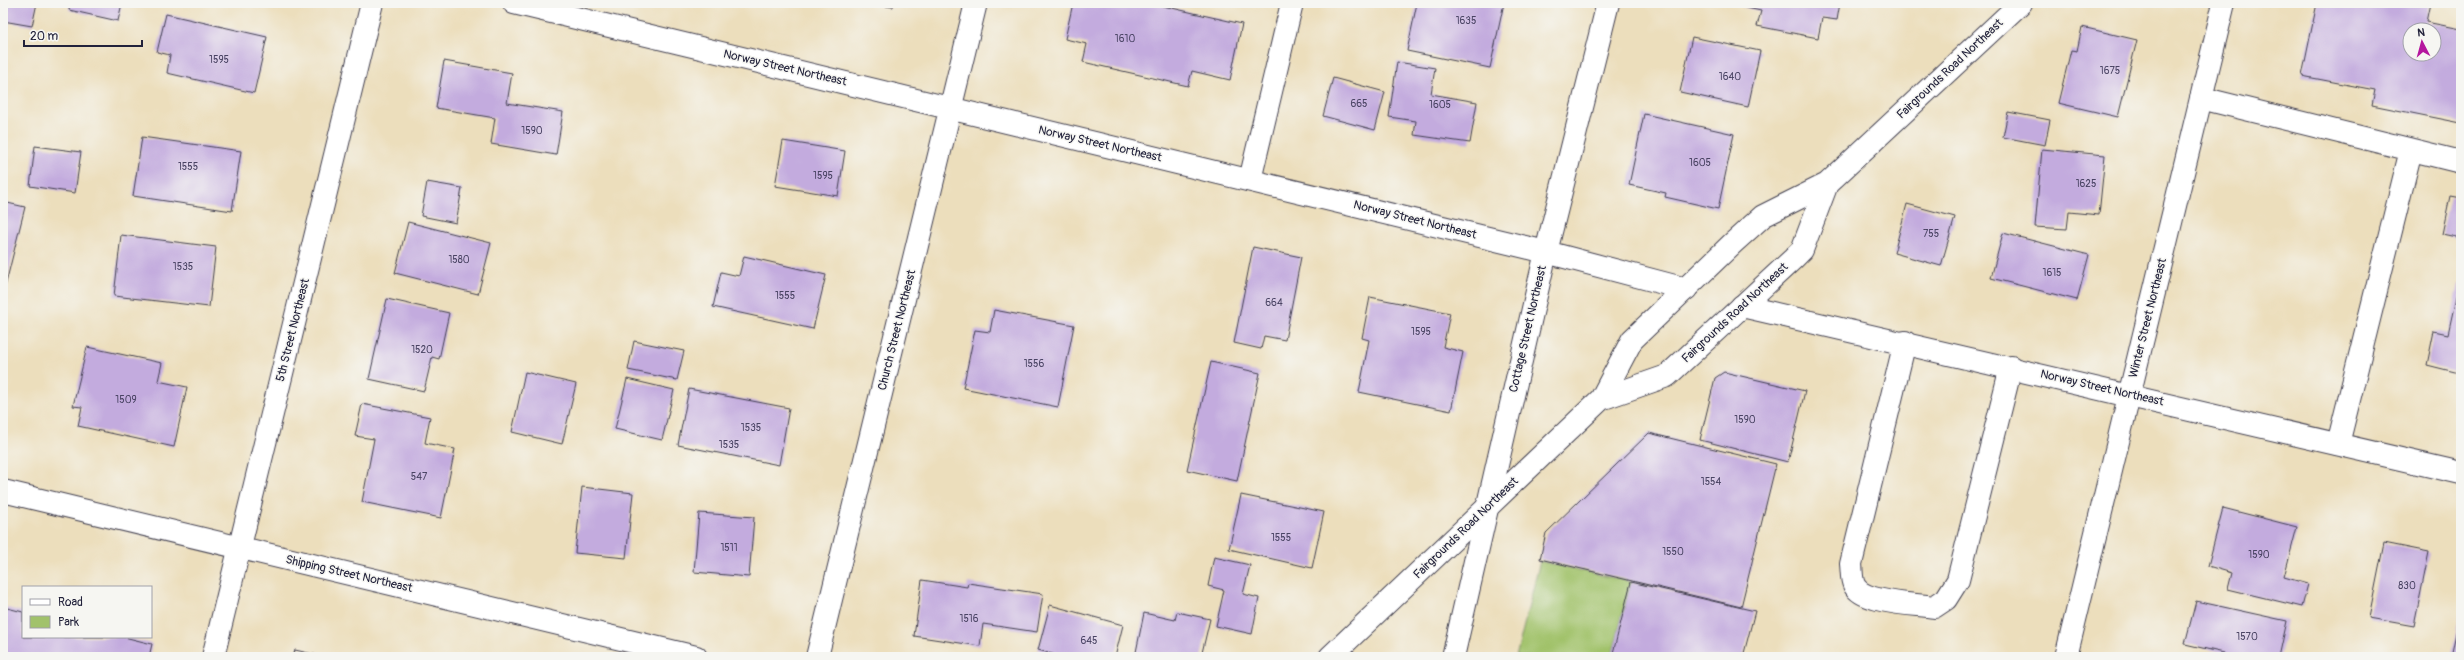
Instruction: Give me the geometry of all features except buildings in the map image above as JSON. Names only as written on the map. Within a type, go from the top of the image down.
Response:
[{"type":"street","name":"5th Street Northeast","points":[[213,657],[372,3]]},
{"type":"street","name":"Norway Street Northeast","points":[[514,3],[1546,252],[1686,289]]},
{"type":"street","name":"Church Street Northeast","points":[[817,657],[976,3]]},
{"type":"street","points":[[1250,180],[1292,3]]},
{"type":"street","name":"Cottage Street Northeast","points":[[1453,657],[1546,252],[1608,3]]},
{"type":"street","name":"Fairgrounds Road Northeast","points":[[1330,657],[1487,510],[1601,399],[1632,340],[1763,216],[1827,184],[2020,3]]},
{"type":"street","name":"Winter Street Northeast","points":[[2066,657],[2224,3]]},
{"type":"street","points":[[2201,98],[2461,162]]},
{"type":"street","points":[[2338,444],[2410,150]]},
{"type":"street","name":"Fairgrounds Road Northeast","points":[[1601,399],[1667,376],[1802,250],[1827,184]]},
{"type":"street","name":"Norway Street Northeast","points":[[1742,306],[1905,342],[2461,474]]},
{"type":"street","points":[[1905,342],[1851,564],[1852,579],[1856,589],[1870,598],[1934,607],[1946,598],[1958,580],[2011,367]]},
{"type":"street","name":"Shipping Street Northeast","points":[[3,491],[696,657]]},
{"type":"green space","points":[[1540,561],[1631,582],[1612,657],[1516,657]]}]
